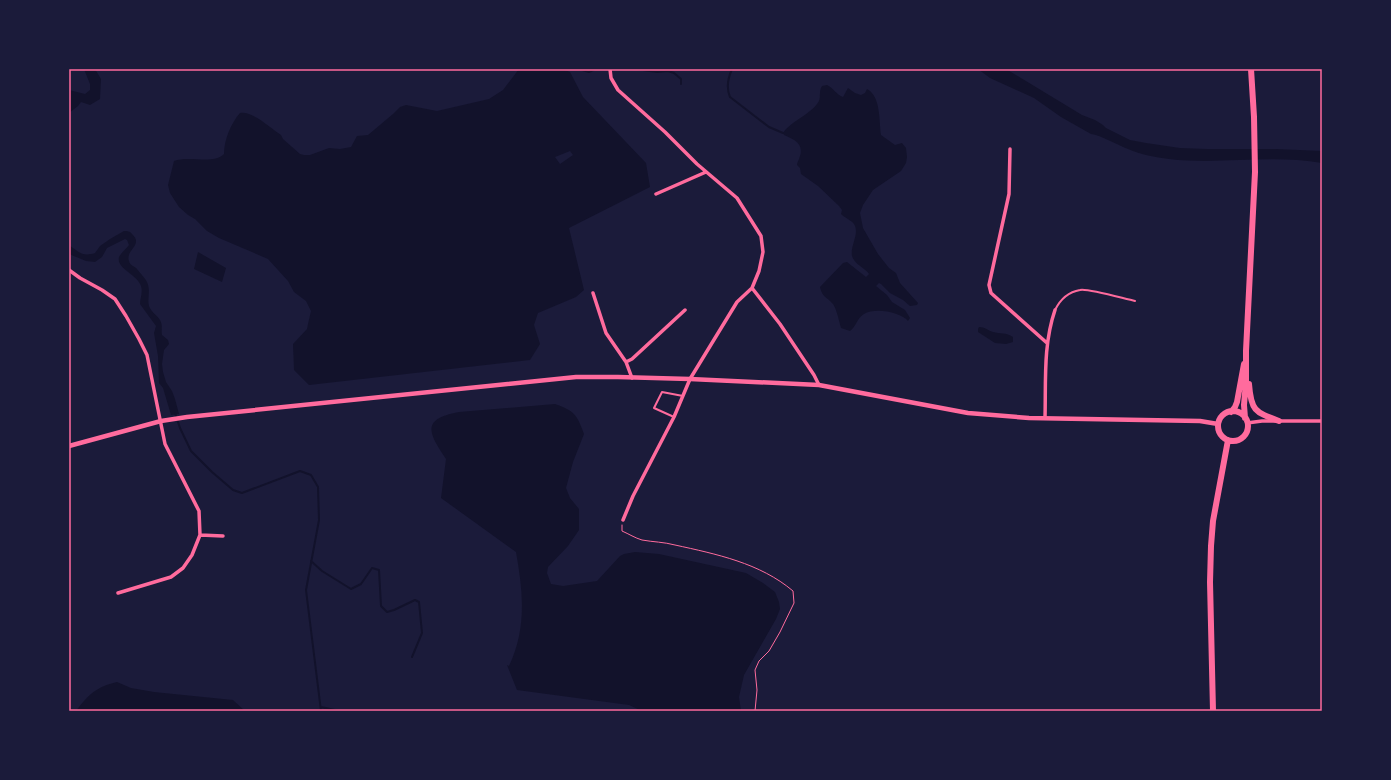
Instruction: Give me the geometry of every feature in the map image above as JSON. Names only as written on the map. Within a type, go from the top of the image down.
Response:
[{"type":"main road","points":[[1246,351],[1237,402],[1231,412],[1222,416],[1218,424],[1220,434],[1228,440],[1237,441],[1243,437],[1247,429],[1244,408],[1255,172],[1251,69]]},
{"type":"main road","points":[[1246,351],[1251,402],[1255,409],[1261,414],[1279,421]]},
{"type":"main road","points":[[1231,412],[1240,414],[1246,420]]},
{"type":"main road","points":[[1213,711],[1210,565],[1213,521],[1228,440]]},
{"type":"street","points":[[610,69],[611,78],[618,90],[665,132],[706,172],[714,177],[737,198],[761,236],[763,252],[759,271],[752,288],[737,302],[690,379],[674,417],[633,496],[623,520]]},
{"type":"street","points":[[1010,149],[1009,194],[989,285],[991,293],[1047,342]]},
{"type":"street","points":[[656,194],[706,172]]},
{"type":"street","points":[[69,270],[115,299],[126,316],[147,355],[165,444],[199,511],[200,535],[192,555],[182,568],[171,577],[118,593]]},
{"type":"street","points":[[752,288],[780,324],[819,385]]},
{"type":"street","points":[[593,293],[606,334],[626,362],[632,378]]},
{"type":"street","points":[[626,362],[632,359],[685,310]]},
{"type":"street","points":[[1045,418],[1047,342],[1055,310]]},
{"type":"street","points":[[69,446],[161,421],[187,417],[576,377],[690,379],[819,385],[968,413],[1045,418],[1200,420],[1218,424]]},
{"type":"street","points":[[1246,420],[1322,421]]},
{"type":"street","points":[[200,535],[223,536]]},
{"type":"lane","points":[[1055,310],[1059,302],[1070,293],[1082,289],[1135,301]]},
{"type":"lane","points":[[674,417],[654,408],[662,392],[683,396]]},
{"type":"path","points":[[623,520],[622,531],[641,540],[674,544],[730,558],[756,567],[780,580],[793,591],[794,603],[769,651],[759,661],[755,670],[757,690],[755,711]]},
{"type":"shaded area","points":[[84,69],[95,69],[101,79],[100,99],[90,105],[81,102],[69,113],[69,90],[85,94],[90,90],[90,84]]},
{"type":"shaded area","points":[[519,69],[562,69],[570,72],[583,97],[646,163],[650,187],[569,228],[584,290],[576,297],[538,313],[534,325],[540,344],[530,360],[309,385],[294,370],[293,344],[307,329],[311,311],[306,301],[294,292],[288,281],[268,259],[219,238],[207,231],[195,219],[179,207],[170,193],[168,185],[174,161],[180,159],[214,159],[224,154],[225,143],[229,132],[240,113],[245,113],[256,117],[281,135],[283,139],[300,154],[310,155],[329,148],[340,149],[351,147],[357,136],[368,135],[400,107],[406,105],[437,111],[489,99],[503,90]],"holes":[[[570,151],[573,155],[560,164],[555,157]]]},
{"type":"shaded area","points":[[978,69],[1006,69],[1082,115],[1095,120],[1106,128],[1130,140],[1180,148],[1322,151],[1322,163],[1284,159],[1188,161],[1153,157],[1133,151],[1091,134],[1061,117],[1034,98],[990,78]]},
{"type":"shaded area","points":[[827,85],[843,97],[848,88],[861,95],[865,93],[867,89],[872,92],[877,103],[881,135],[895,145],[902,143],[906,148],[906,163],[901,171],[873,190],[863,205],[860,213],[863,228],[878,254],[889,268],[896,273],[900,283],[918,303],[917,305],[910,306],[903,300],[890,293],[881,284],[879,283],[876,286],[887,295],[892,302],[905,310],[910,318],[908,321],[900,315],[894,313],[875,311],[864,314],[850,331],[841,328],[837,312],[833,304],[823,295],[821,290],[820,287],[843,263],[847,262],[866,277],[869,274],[853,259],[852,256],[852,248],[856,232],[854,224],[841,214],[842,210],[839,206],[818,186],[801,174],[800,168],[797,165],[801,152],[799,145],[783,133],[786,129],[814,108],[819,100],[822,86]]},
{"type":"shaded area","points":[[124,231],[130,232],[135,238],[135,244],[128,257],[129,261],[147,282],[149,288],[149,306],[159,318],[162,326],[162,335],[168,340],[169,344],[164,350],[162,364],[163,372],[166,382],[172,391],[179,414],[171,415],[163,388],[159,383],[158,356],[154,333],[156,326],[140,304],[142,288],[139,282],[121,265],[119,261],[119,257],[129,245],[127,240],[125,239],[107,248],[102,257],[95,262],[86,261],[69,254],[69,245],[78,252],[84,254],[95,253],[100,246]]},
{"type":"shaded area","points":[[198,252],[226,268],[222,282],[194,269]]},
{"type":"shaded area","points":[[979,327],[993,332],[1010,335],[1013,337],[1013,342],[1006,344],[995,343],[978,332]]},
{"type":"shaded area","points":[[555,404],[574,414],[584,434],[573,462],[566,488],[570,498],[579,509],[579,530],[568,546],[548,567],[547,573],[551,584],[563,586],[597,581],[620,556],[635,552],[659,554],[746,573],[763,583],[775,592],[780,609],[776,619],[744,675],[739,697],[741,711],[642,711],[629,705],[517,690],[507,665],[509,666],[515,652],[521,624],[522,595],[516,552],[441,498],[446,459],[435,442],[432,435],[432,429],[433,423],[438,419],[459,412]]},
{"type":"shaded area","points":[[117,682],[131,688],[154,692],[233,700],[245,711],[76,711],[85,700],[98,689]]},
{"type":"waterway","points":[[579,69],[589,72],[595,69]]},
{"type":"waterway","points":[[636,69],[657,72],[668,71],[674,73],[681,79],[681,84]]},
{"type":"waterway","points":[[732,69],[728,83],[730,97],[769,127],[783,133]]},
{"type":"waterway","points":[[175,413],[180,428],[191,451],[233,490],[242,493],[300,471],[311,475],[318,487],[319,520],[306,590],[321,711]]},
{"type":"waterway","points":[[311,561],[322,571],[351,589],[361,584],[372,568],[379,570],[381,606],[387,612],[415,600],[419,602],[422,633],[412,657]]},
{"type":"waterway","points":[[321,707],[339,711]]}]
